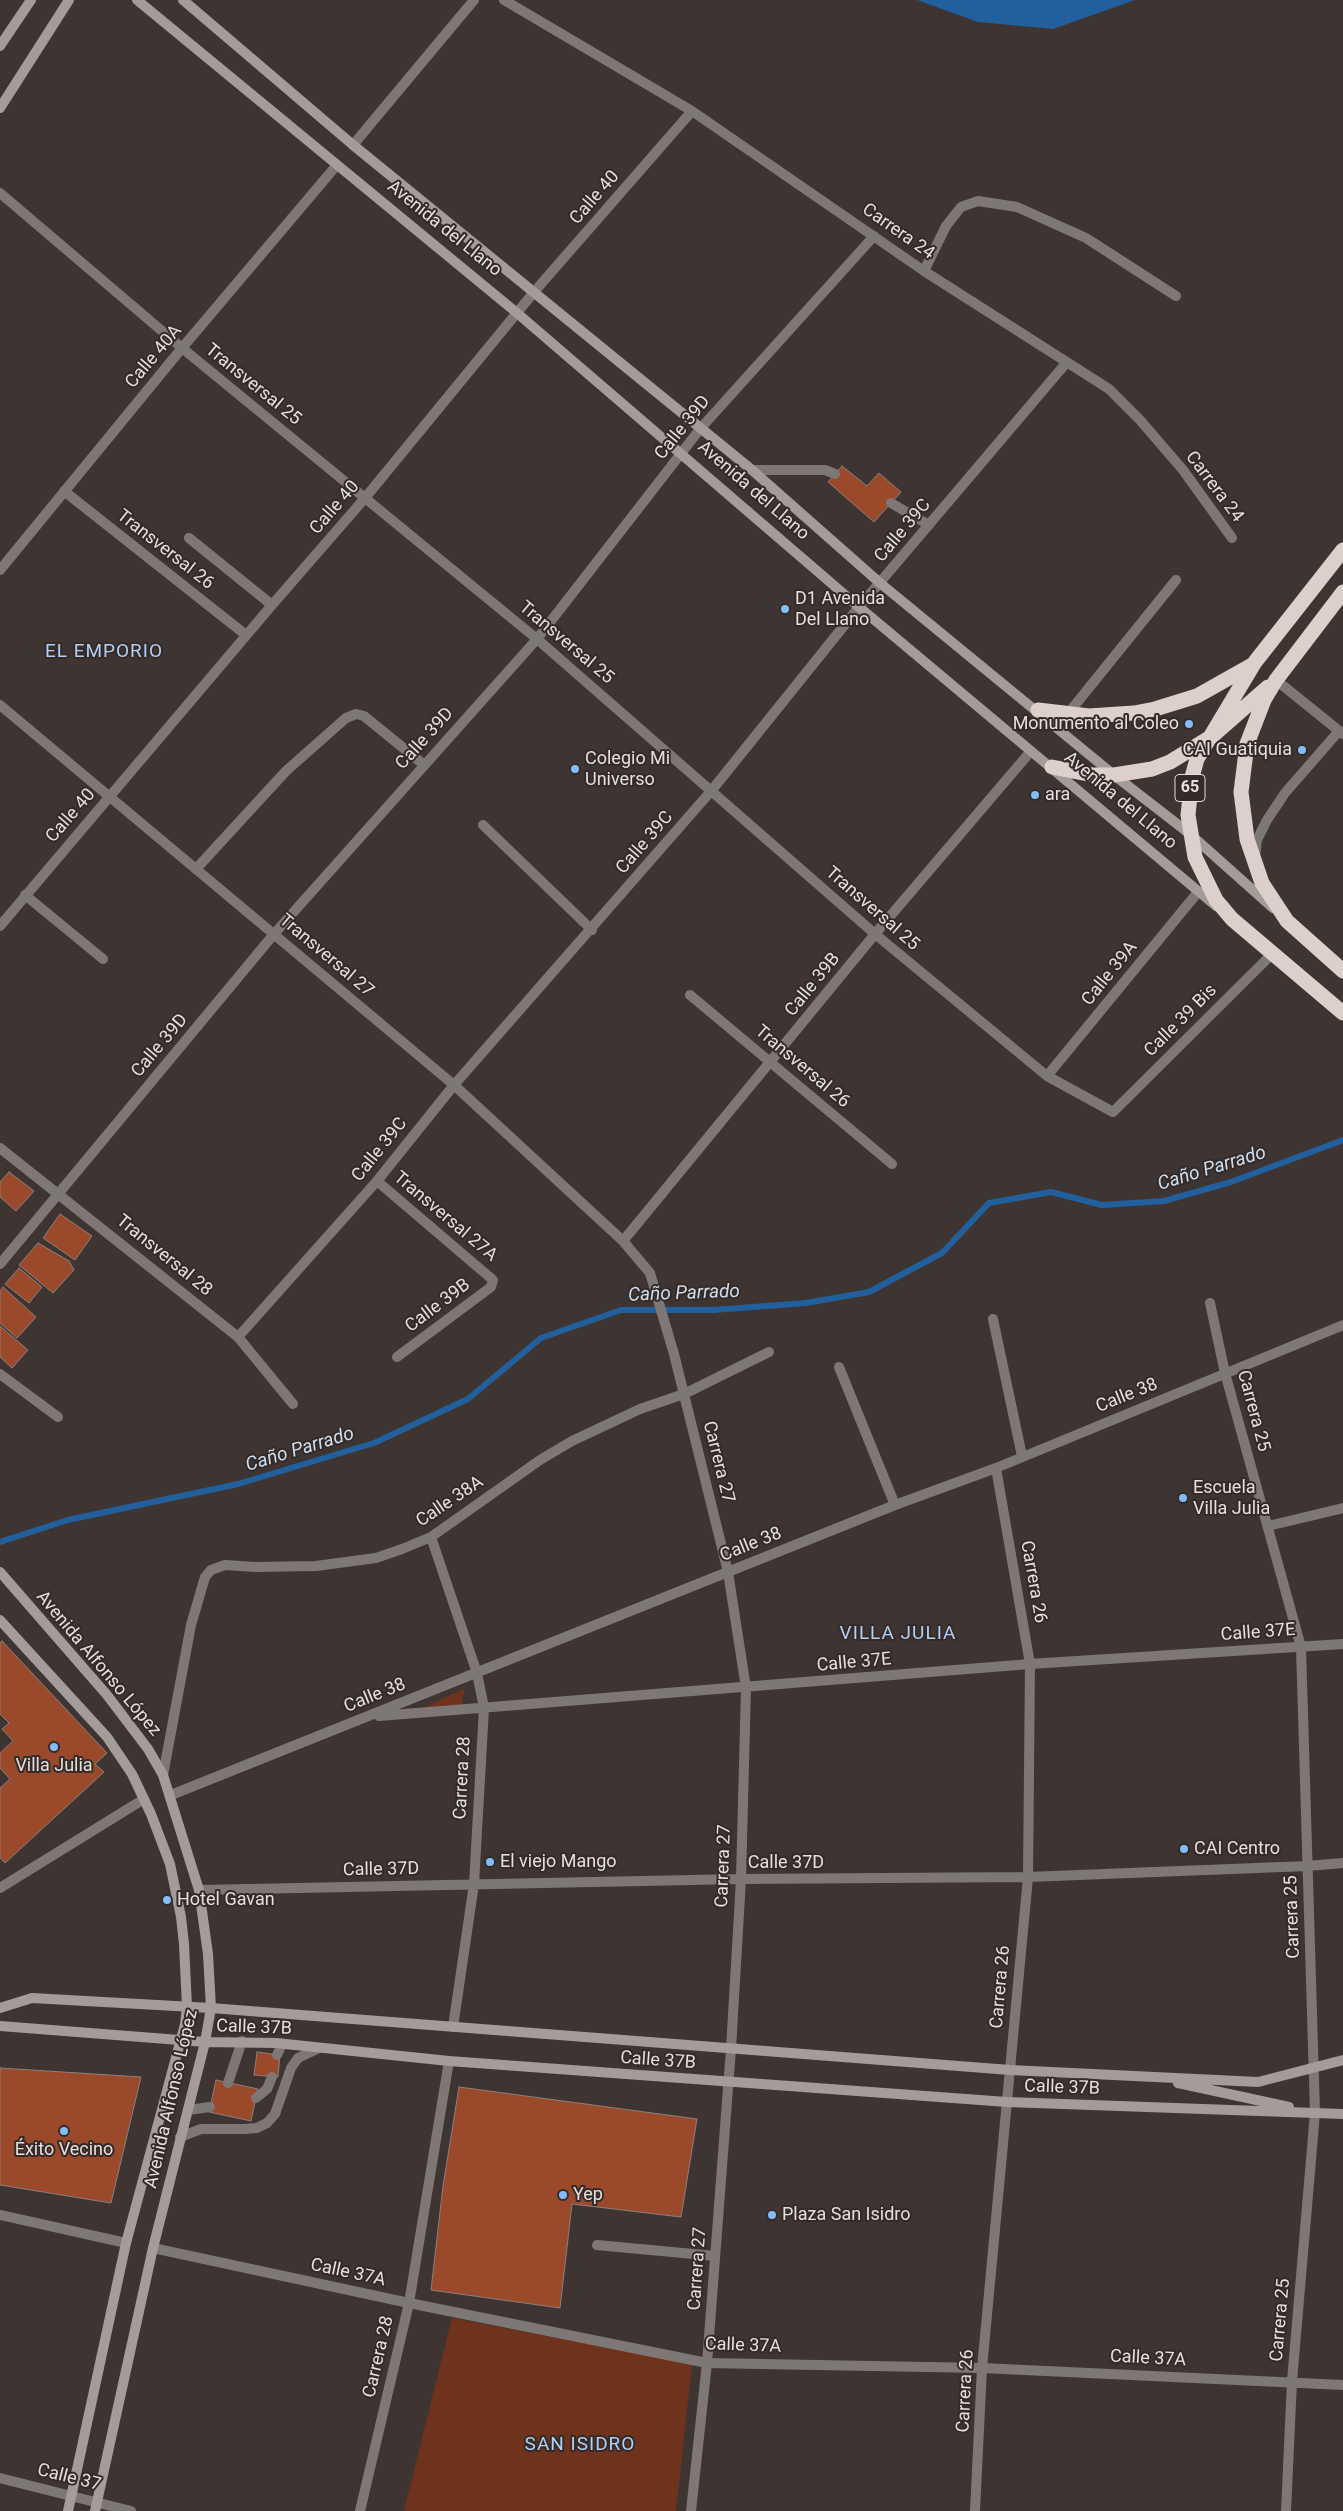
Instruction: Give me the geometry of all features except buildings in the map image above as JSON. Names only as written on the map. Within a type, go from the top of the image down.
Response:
[{"type":"highway","name":"65","points":[[1232,919],[1216,900],[1204,879],[1190,834],[1189,805],[1192,777],[1197,759],[1255,662],[1343,550]]},
{"type":"highway","points":[[1287,921],[1270,896],[1254,862],[1242,816],[1243,768],[1254,722],[1276,680],[1343,592]]},
{"type":"highway","points":[[1038,710],[1067,715],[1089,716],[1134,714],[1177,703],[1218,686],[1255,662]]},
{"type":"highway","points":[[1052,767],[1093,775],[1114,775],[1143,771],[1170,762],[1211,737],[1276,680]]},
{"type":"highway","name":"Avenida del Llano","points":[[1232,919],[1343,1013]]},
{"type":"highway","name":"Avenida del Llano","points":[[1287,921],[1343,971]]},
{"type":"street","points":[[0,46],[31,0]]},
{"type":"street","points":[[0,108],[69,0]]},
{"type":"street","name":"Avenida del Llano","points":[[137,0],[336,166],[517,313],[859,607],[1232,919]]},
{"type":"street","name":"Avenida del Llano","points":[[184,0],[353,145],[700,430],[752,470],[880,583],[1038,710],[1114,775],[1190,834],[1287,921]]},
{"type":"street","points":[[353,145],[474,0]]},
{"type":"street","name":"Carrera 24","points":[[504,0],[692,111],[924,271],[1109,389],[1140,420],[1183,470],[1232,538]]},
{"type":"street","name":"Calle 40","points":[[0,926],[246,635],[365,498],[534,292],[692,111]]},
{"type":"street","name":"Calle 40A","points":[[0,570],[182,348],[336,166]]},
{"type":"street","name":"Transversal 25","points":[[0,194],[182,348],[537,639],[875,934],[1047,1076],[1113,1112]]},
{"type":"street","points":[[924,271],[946,226],[961,207],[978,201],[1018,207],[1086,238],[1176,296]]},
{"type":"street","name":"Calle 39D","points":[[0,1264],[274,934],[537,639],[700,430],[874,236]]},
{"type":"street","name":"Calle 39C","points":[[238,1337],[377,1181],[454,1085],[592,930],[712,790],[859,607],[1067,362]]},
{"type":"street","points":[[752,470],[826,470],[835,474]]},
{"type":"street","name":"Transversal 26","points":[[64,491],[246,635]]},
{"type":"street","points":[[891,503],[929,525]]},
{"type":"street","points":[[189,538],[272,605]]},
{"type":"street","points":[[1067,715],[1176,580]]},
{"type":"street","points":[[1254,862],[1257,840],[1267,820],[1285,793],[1341,733],[1276,680]]},
{"type":"street","name":"Transversal 27","points":[[0,705],[454,1085],[623,1240]]},
{"type":"street","points":[[196,869],[286,771],[346,718],[356,714],[364,716],[424,764]]},
{"type":"street","name":"Calle 39B","points":[[623,1240],[772,1062],[875,934],[1030,751]]},
{"type":"street","points":[[483,825],[592,930]]},
{"type":"street","name":"Calle 39A","points":[[1047,1076],[1198,892]]},
{"type":"street","points":[[26,895],[103,959]]},
{"type":"street","name":"Calle 39 Bis","points":[[1113,1112],[1267,959],[1274,955]]},
{"type":"street","name":"Transversal 26","points":[[690,995],[892,1164]]},
{"type":"street","name":"Transversal 28","points":[[0,1148],[238,1337],[293,1404]]},
{"type":"street","name":"Transversal 27A","points":[[377,1181],[492,1278]]},
{"type":"street","name":"Carrera 27","points":[[623,1240],[650,1274],[674,1354],[728,1572],[746,1688],[741,1879],[731,2049],[707,2363],[692,2511]]},
{"type":"street","name":"Calle 39B","points":[[397,1357],[491,1287],[492,1278]]},
{"type":"street","name":"Carrera 25","points":[[1210,1303],[1226,1373],[1301,1647],[1315,2113],[1292,2381],[1286,2511]]},
{"type":"street","points":[[993,1319],[1022,1456]]},
{"type":"street","name":"Calle 38","points":[[171,1795],[895,1505],[996,1468],[1343,1325]]},
{"type":"street","name":"Calle 38A","points":[[163,1775],[192,1625],[205,1577],[211,1570],[225,1565],[285,1568],[346,1563],[376,1558],[430,1537],[540,1460],[572,1441],[640,1409],[684,1394],[769,1352]]},
{"type":"street","points":[[838,1367],[895,1505]]},
{"type":"street","points":[[0,1374],[58,1418]]},
{"type":"street","name":"Carrera 26","points":[[975,2511],[982,2368],[1028,1877],[1030,1664],[996,1468]]},
{"type":"street","points":[[1268,1526],[1343,1508]]},
{"type":"street","name":"Carrera 28","points":[[430,1537],[477,1672],[484,1708],[474,1884],[453,2027]]},
{"type":"street","name":"Avenida Alfonso López","points":[[0,1572],[107,1695],[148,1749],[163,1775],[200,1890],[206,1938],[212,2008],[153,2248],[96,2506]]},
{"type":"street","name":"Avenida Alfonso López","points":[[0,1620],[107,1737],[132,1774],[161,1839],[176,1890],[184,1944],[187,2007],[181,2040],[126,2243],[68,2511]]},
{"type":"street","name":"Calle 37E","points":[[368,1716],[746,1688],[1030,1664],[1343,1644]]},
{"type":"street","points":[[0,1888],[144,1799]]},
{"type":"street","name":"Calle 37D","points":[[200,1890],[741,1879],[1028,1877],[1343,1863]]},
{"type":"street","name":"Calle 37B","points":[[0,2008],[32,1998],[212,2008],[1010,2070],[1258,2082],[1343,2060]]},
{"type":"street","name":"Calle 37B","points":[[0,2026],[205,2042],[242,2041],[282,2044],[449,2061],[1007,2102],[1343,2114]]},
{"type":"street","points":[[228,2082],[242,2041]]},
{"type":"street","points":[[277,2055],[282,2044]]},
{"type":"street","points":[[180,2137],[201,2129],[257,2128],[267,2123],[275,2114],[287,2076],[294,2063],[298,2058],[319,2048]]},
{"type":"street","name":"Carrera 28","points":[[360,2511],[409,2303],[449,2061]]},
{"type":"street","points":[[256,2098],[267,2089],[272,2076]]},
{"type":"street","name":"Calle 37B","points":[[1150,2077],[1315,2113]]},
{"type":"street","points":[[188,2110],[210,2108]]},
{"type":"street","points":[[0,2215],[126,2243]]},
{"type":"street","points":[[597,2245],[715,2256]]},
{"type":"street","name":"Calle 37A","points":[[153,2248],[409,2303],[707,2363],[982,2368],[1292,2381],[1343,2385]]},
{"type":"street","name":"Calle 37","points":[[0,2478],[71,2495],[96,2506],[130,2511]]},
{"type":"shaded area","points":[[465,1688],[459,1714],[415,1712]]},
{"type":"shaded area","points":[[452,2318],[692,2364],[676,2511],[404,2511]]},
{"type":"water","points":[[917,0],[1135,0],[1053,29],[978,22]]},
{"type":"waterway","name":"Caño Parrado","points":[[0,1542],[68,1520],[238,1484],[374,1443],[468,1399],[541,1338],[621,1310],[713,1310],[806,1303],[869,1292],[942,1253],[989,1203],[1051,1192],[1102,1205],[1164,1201],[1231,1182],[1343,1140]]},
{"type":"place","name":"D1 Avenida Del Llano","points":[[785,609]]},
{"type":"place","name":"Monumento al Coleo","points":[[1189,724]]},
{"type":"place","name":"CAI Guatiquia","points":[[1302,750]]},
{"type":"place","name":"Colegio Mi Universo","points":[[575,769]]},
{"type":"place","name":"ara","points":[[1035,795]]},
{"type":"place","name":"Escuela Villa Julia","points":[[1183,1498]]},
{"type":"place","name":"Villa Julia","points":[[54,1747]]},
{"type":"place","name":"CAI Centro","points":[[1184,1849]]},
{"type":"place","name":"El viejo Mango","points":[[490,1862]]},
{"type":"place","name":"Hotel Gavan","points":[[167,1900]]},
{"type":"place","name":"Éxito Vecino","points":[[64,2131]]},
{"type":"place","name":"Yep","points":[[563,2195]]},
{"type":"place","name":"Plaza San Isidro","points":[[772,2215]]},
{"type":"district","name":"EL EMPORIO","points":[[104,652]]},
{"type":"district","name":"VILLA JULIA","points":[[898,1634]]},
{"type":"district","name":"SAN ISIDRO","points":[[580,2445]]}]
